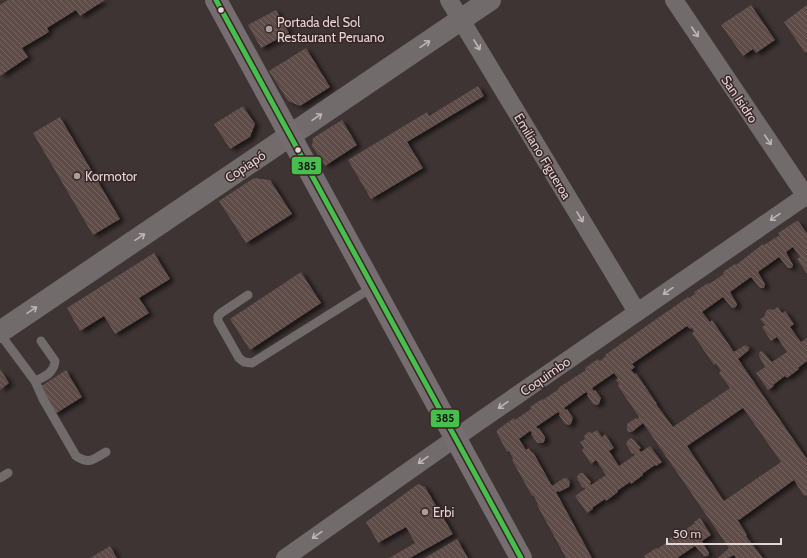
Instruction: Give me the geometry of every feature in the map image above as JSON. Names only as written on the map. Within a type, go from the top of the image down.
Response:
[{"type":"main road","points":[[216,0],[521,558]]},
{"type":"street","name":"Emiliano Figueroa","points":[[449,0],[637,312]]},
{"type":"street","name":"Copiapó","points":[[0,333],[490,0]]},
{"type":"street","name":"San Isidro","points":[[674,0],[807,196]]},
{"type":"street","name":"Coquimbo","points":[[285,558],[455,438],[807,196]]},
{"type":"lane","points":[[248,295],[221,313],[218,316],[218,321],[239,358],[244,362],[252,363],[373,287]]},
{"type":"lane","points":[[0,333],[34,381],[76,456],[84,461],[91,461],[106,452]]},
{"type":"lane","points":[[34,381],[48,375],[54,367],[55,362],[40,341]]},
{"type":"building","points":[[8,0],[105,0],[80,16],[76,10],[47,28],[49,32],[22,48],[28,57],[0,76],[0,5]]},
{"type":"building","points":[[751,5],[775,40],[756,53],[753,49],[743,56],[721,25]]},
{"type":"building","points":[[807,5],[807,52],[805,53],[784,22]]},
{"type":"building","name":"Portada del Sol Restaurant Peruano","points":[[276,10],[289,33],[261,48],[248,25]]},
{"type":"building","points":[[306,48],[330,87],[300,106],[288,101],[269,71]]},
{"type":"building","points":[[478,86],[484,96],[407,142],[423,168],[371,199],[348,160],[427,112],[429,116]]},
{"type":"building","points":[[243,106],[255,124],[250,137],[230,149],[214,124]]},
{"type":"building","name":"Kormotor","points":[[60,117],[120,219],[93,235],[33,133]]},
{"type":"building","points":[[342,120],[357,145],[325,166],[312,146],[313,138]]},
{"type":"building","points":[[254,178],[270,180],[292,214],[246,243],[219,201]]},
{"type":"building","points":[[798,221],[807,233],[807,274],[797,259],[800,257],[793,247],[786,252],[793,265],[792,268],[788,268],[779,257],[758,272],[765,284],[764,288],[760,288],[751,277],[730,292],[737,304],[736,307],[732,308],[723,297],[702,312],[710,322],[712,320],[734,352],[745,345],[749,347],[749,350],[738,359],[807,459],[807,497],[806,495],[804,496],[794,480],[739,520],[737,519],[747,535],[746,536],[763,558],[736,558],[734,555],[728,558],[718,558],[729,548],[643,423],[632,432],[627,430],[627,424],[639,417],[618,386],[619,384],[616,380],[618,378],[614,373],[592,388],[601,398],[599,404],[593,404],[586,392],[564,408],[566,410],[567,409],[573,418],[571,424],[565,424],[558,412],[536,427],[538,429],[539,428],[545,437],[543,443],[537,443],[530,431],[519,439],[526,450],[529,448],[532,453],[533,452],[552,486],[564,478],[567,478],[570,482],[569,487],[556,492],[592,558],[566,558],[537,505],[538,504],[512,460],[513,459],[509,451],[507,452],[497,433],[497,430],[514,418],[515,420],[531,409],[530,407],[542,399],[543,400],[559,389],[558,388],[586,370],[585,368],[598,359],[600,361],[606,356],[605,355],[696,293],[694,292],[724,274],[723,272],[735,264],[736,265],[763,244],[764,245],[780,235],[778,233]],"holes":[[[687,326],[690,329],[692,328],[694,332],[692,333],[714,365],[716,364],[721,371],[719,373],[730,388],[673,427],[636,373],[635,374],[631,370],[635,367],[632,364]],[[743,408],[781,462],[724,501],[687,446]]]},
{"type":"building","points":[[154,253],[170,279],[139,298],[149,313],[115,334],[104,316],[80,331],[67,308]]},
{"type":"building","points":[[301,272],[321,303],[250,350],[230,319]]},
{"type":"building","points":[[778,307],[782,313],[785,311],[794,324],[790,327],[801,342],[807,338],[807,361],[787,378],[785,376],[768,390],[756,373],[765,367],[759,353],[761,351],[763,352],[772,362],[787,352],[777,337],[771,341],[762,327],[765,325],[760,319],[765,316],[767,310],[773,310]]},
{"type":"building","points":[[0,369],[9,383],[0,390]]},
{"type":"building","points":[[66,370],[82,397],[55,414],[40,387]]},
{"type":"building","points":[[597,430],[602,437],[605,434],[614,448],[609,451],[619,466],[635,455],[633,453],[632,454],[626,444],[631,438],[641,448],[639,449],[641,452],[650,446],[662,462],[642,474],[643,475],[631,484],[630,482],[617,491],[618,492],[606,501],[605,499],[587,513],[575,496],[585,489],[577,479],[577,476],[580,473],[583,473],[591,482],[591,485],[606,475],[596,460],[591,464],[582,450],[584,448],[580,442],[585,439],[584,436],[587,433],[592,433]]},
{"type":"building","points":[[418,484],[425,487],[453,534],[410,558],[389,558],[415,543],[406,527],[378,543],[366,522]]},
{"type":"building","points":[[700,518],[711,535],[702,541],[709,553],[708,556],[704,556],[695,546],[677,558],[645,558],[644,556],[656,548],[657,549],[681,530],[682,532]]},
{"type":"building","points":[[457,539],[468,558],[425,558]]},
{"type":"building","points":[[110,546],[117,558],[90,558]]},
{"type":"transit line","name":"385","points":[[216,0],[521,558]]},
{"type":"place","name":"Portada del Sol Restaurant Peruano","points":[[269,29]]},
{"type":"place","name":"Kormotor","points":[[77,176]]},
{"type":"place","name":"Erbi","points":[[425,512]]}]
